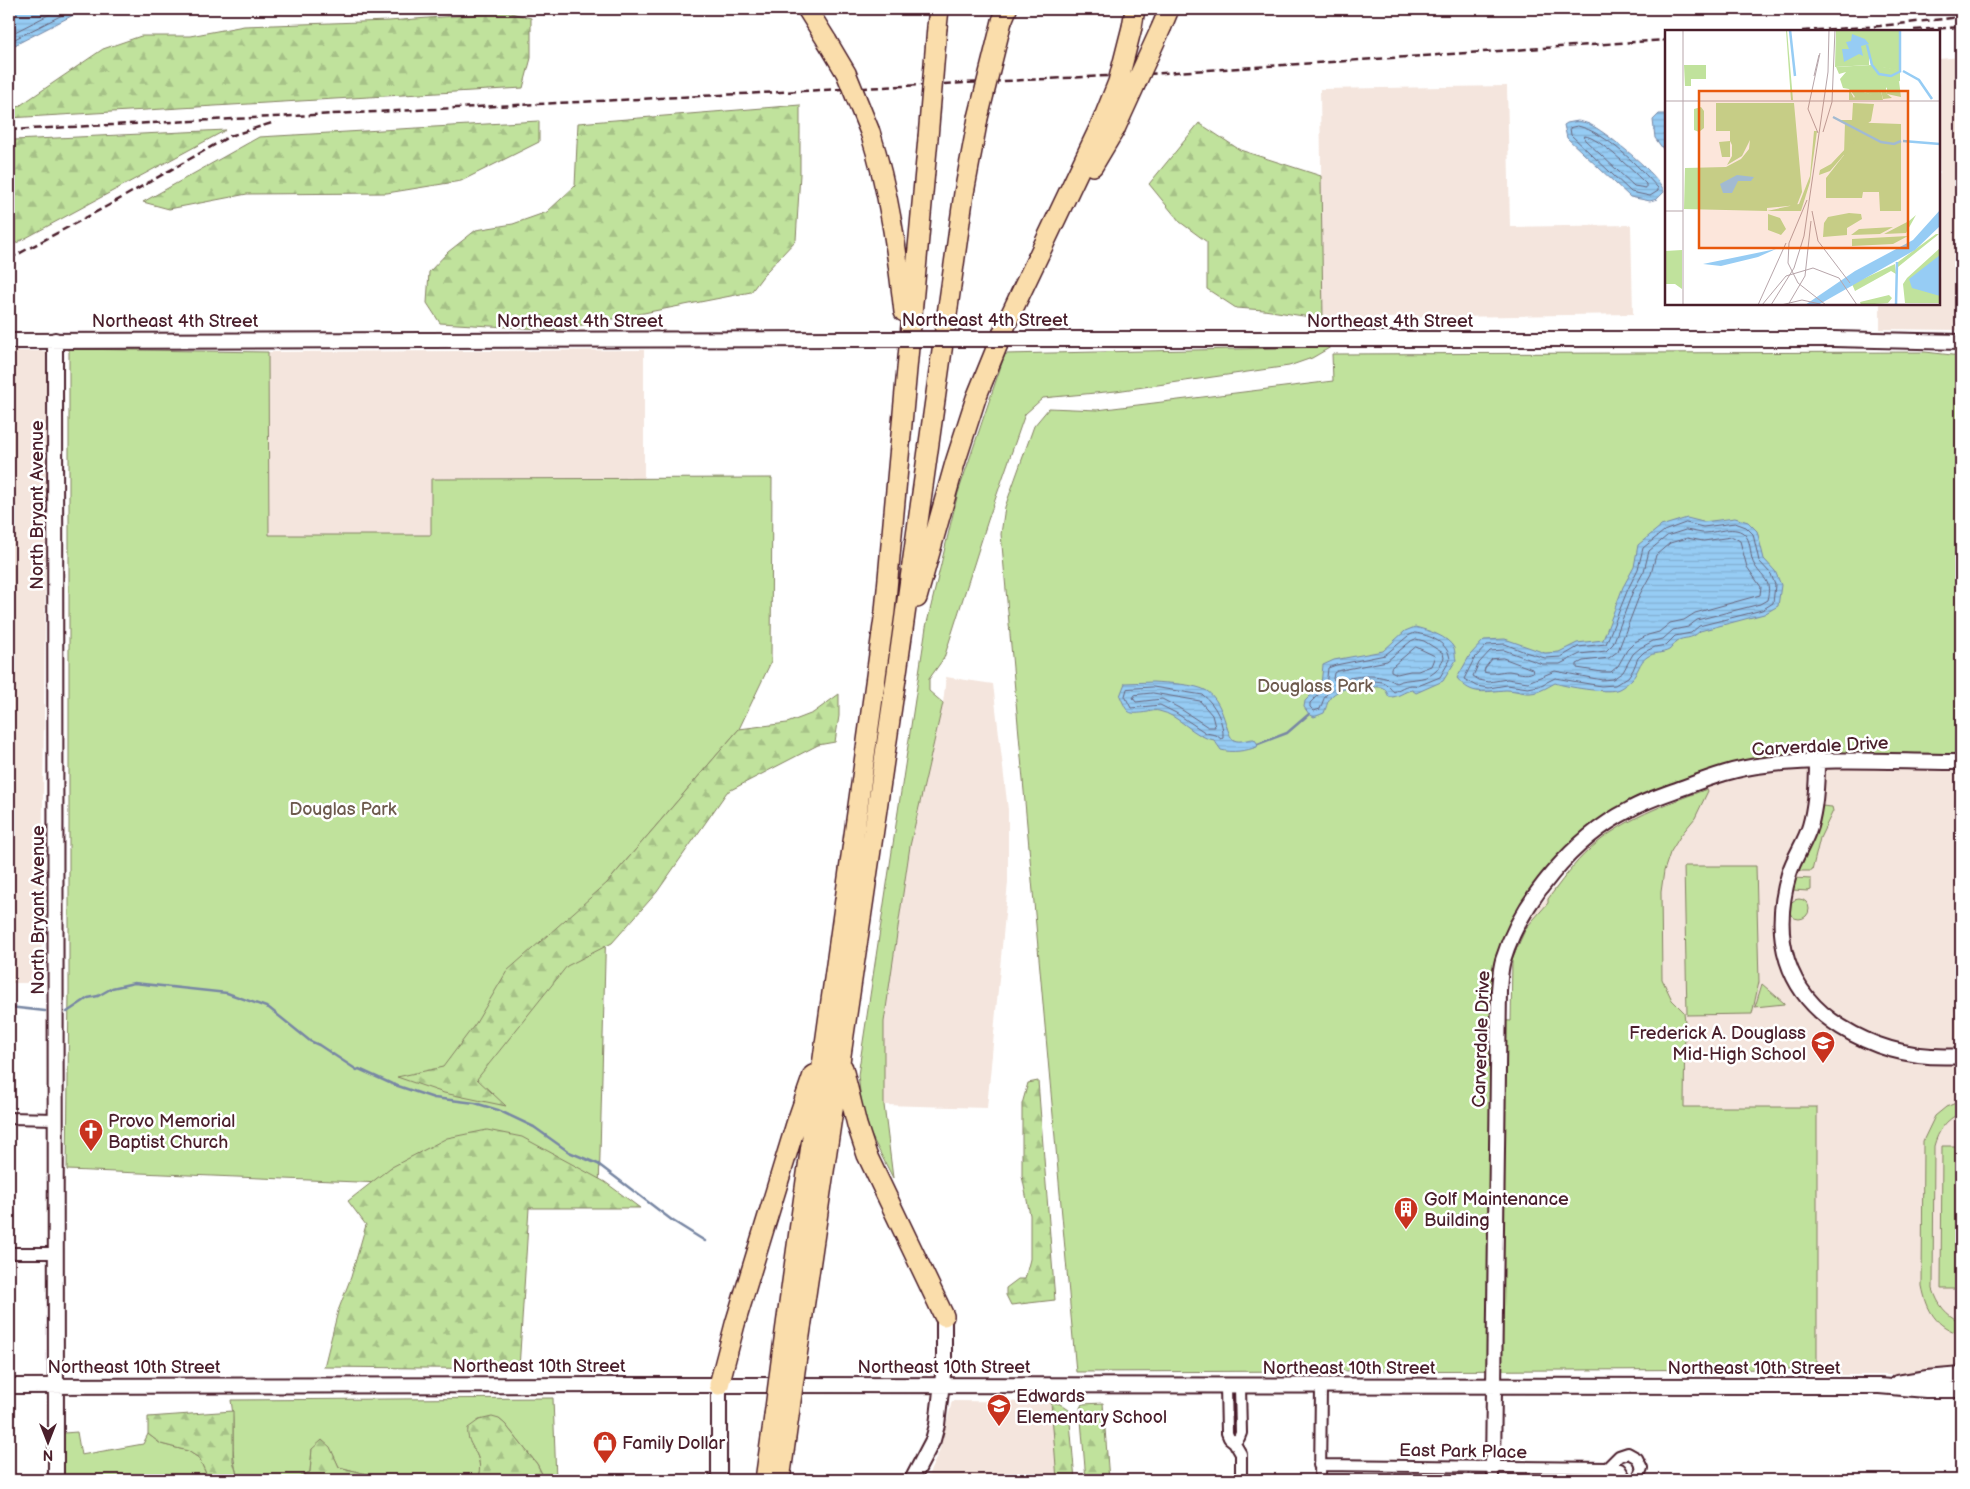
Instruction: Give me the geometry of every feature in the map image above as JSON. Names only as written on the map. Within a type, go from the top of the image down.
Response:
[{"type":"highway","points":[[807,9],[846,73],[870,132],[880,164],[889,201],[909,353]]},
{"type":"highway","points":[[897,672],[953,471],[976,398],[1007,322],[1042,250],[1162,26],[1169,9]]},
{"type":"highway","points":[[765,1480],[781,1416],[841,1059],[963,201],[978,118],[1004,15]]},
{"type":"highway","points":[[790,1355],[827,1035],[884,620],[938,18]]},
{"type":"highway","points":[[1109,125],[1134,18]]},
{"type":"highway","points":[[719,1385],[735,1324],[796,1124],[827,1035]]},
{"type":"highway","points":[[841,1059],[857,1125],[867,1155],[944,1316]]},
{"type":"highway","points":[[780,1480],[781,1416]]},
{"type":"street","name":"Northeast 4th Street","points":[[9,341],[1833,339],[1961,342]]},
{"type":"street","name":"North Bryant Avenue","points":[[55,340],[56,1480]]},
{"type":"street","points":[[1817,762],[1813,812],[1809,828],[1795,856],[1789,875],[1783,911],[1784,951],[1798,987],[1823,1014],[1857,1037],[1900,1052],[1927,1056],[1961,1056]]},
{"type":"street","name":"Carverdale Drive","points":[[1493,1474],[1499,990],[1503,962],[1520,919],[1542,886],[1566,858],[1589,837],[1628,810],[1729,771],[1784,763],[1961,762]]},
{"type":"street","points":[[9,1118],[56,1118]]},
{"type":"street","points":[[9,1253],[56,1252]]},
{"type":"street","points":[[912,1480],[933,1440],[937,1425],[942,1385],[944,1316]]},
{"type":"street","name":"Northeast 10th Street","points":[[1879,1386],[1926,1378],[1961,1375]]},
{"type":"street","points":[[719,1385],[719,1480]]},
{"type":"street","name":"Northeast 10th Street","points":[[9,1386],[1879,1386],[1926,1390],[1961,1390]]},
{"type":"street","points":[[1226,1386],[1227,1433],[1241,1454],[1241,1480]]},
{"type":"street","points":[[1234,1442],[1241,1433],[1240,1386]]},
{"type":"street","points":[[1320,1480],[1321,1386]]},
{"type":"street","points":[[1606,1468],[1618,1456],[1628,1452],[1637,1458],[1642,1468],[1637,1480]]},
{"type":"street","name":"East Park Place","points":[[1319,1465],[1493,1474],[1606,1468],[1620,1469],[1627,1480]]},
{"type":"shaded area","points":[[1961,57],[1961,330],[1880,329],[1880,305],[1940,305],[1940,59]]},
{"type":"shaded area","points":[[1507,86],[1510,227],[1631,225],[1633,314],[1323,319],[1320,89]]},
{"type":"shaded area","points":[[644,350],[644,478],[431,479],[431,535],[268,536],[268,352]]},
{"type":"shaded area","points":[[9,351],[48,351],[41,983],[9,983]]},
{"type":"shaded area","points":[[946,677],[993,684],[1008,810],[1008,882],[987,1108],[884,1105],[884,1022],[910,846],[943,703]]},
{"type":"shaded area","name":"Frederick A. Douglass Mid-High School","points":[[1961,768],[1961,1369],[1899,1375],[1817,1375],[1817,1108],[1684,1107],[1685,1022],[1511,1021],[1511,960],[1533,914],[1584,852],[1622,821],[1693,791],[1733,777],[1781,769]]},
{"type":"shaded area","name":"Edwards Elementary School","points":[[952,1401],[1051,1402],[1057,1480],[926,1480],[939,1452]]},
{"type":"green space","points":[[507,12],[531,18],[531,58],[523,88],[9,118],[9,113],[103,49],[141,36],[190,36],[244,26],[389,21]]},
{"type":"green space","points":[[800,105],[800,174],[796,240],[766,272],[751,292],[557,330],[440,323],[427,303],[429,272],[448,252],[476,230],[513,224],[547,212],[575,186],[578,123]]},
{"type":"green space","points":[[539,121],[539,142],[461,181],[387,193],[247,194],[169,209],[143,202],[259,137]]},
{"type":"green space","points":[[1199,123],[1240,150],[1321,176],[1323,319],[1264,310],[1236,308],[1207,289],[1207,242],[1180,222],[1149,184]]},
{"type":"green space","points":[[226,130],[9,247],[9,150],[14,140]]},
{"type":"green space","points":[[1331,347],[1312,358],[1289,366],[1116,391],[1043,398],[1025,414],[988,520],[944,658],[929,679],[929,691],[943,703],[910,846],[884,1022],[884,1105],[893,1178],[870,1133],[862,1108],[858,1075],[926,627],[958,493],[1005,354]]},
{"type":"green space","name":"Douglas Park","points":[[69,349],[268,352],[269,535],[431,535],[431,479],[772,478],[771,662],[739,729],[607,883],[599,1192],[67,1170],[69,990]]},
{"type":"green space","name":"Douglass Park","points":[[1925,352],[1961,356],[1961,757],[1772,757],[1719,768],[1660,789],[1539,884],[1503,940],[1494,979],[1493,1020],[1511,1021],[1512,959],[1526,928],[1548,903],[1548,899],[1573,866],[1584,854],[1616,829],[1646,813],[1707,789],[1708,791],[1695,818],[1681,835],[1670,853],[1664,871],[1661,892],[1662,979],[1672,1000],[1684,1012],[1684,1107],[1817,1107],[1817,1369],[1076,1372],[1001,534],[1005,507],[1034,426],[1049,408],[1097,410],[1333,381],[1332,354]]},
{"type":"green space","points":[[839,694],[839,716],[835,742],[818,745],[727,792],[657,892],[612,943],[567,966],[477,1079],[506,1106],[444,1093],[397,1077],[443,1067],[476,1023],[507,971],[607,883],[739,729],[787,723],[813,713]]},
{"type":"green space","points":[[1822,806],[1832,807],[1833,811],[1820,838],[1812,871],[1796,871]]},
{"type":"green space","points":[[1684,866],[1756,866],[1759,982],[1752,1014],[1687,1015]]},
{"type":"green space","points":[[1793,878],[1811,879],[1811,890],[1793,890],[1791,887]]},
{"type":"green space","points":[[1799,899],[1806,902],[1809,909],[1806,916],[1799,919],[1792,916],[1789,909],[1792,902]]},
{"type":"green space","points":[[1762,984],[1784,1003],[1784,1004],[1755,1007]]},
{"type":"green space","points":[[1038,1081],[1055,1300],[1011,1305],[1006,1295],[1006,1288],[1018,1279],[1025,1279],[1030,1259],[1030,1215],[1022,1176],[1022,1104],[1028,1083]]},
{"type":"green space","points":[[1961,1101],[1961,1113],[1943,1126],[1934,1146],[1933,1289],[1943,1309],[1961,1322],[1961,1334],[1945,1327],[1934,1317],[1922,1286],[1923,1141],[1935,1116],[1946,1107]]},
{"type":"green space","points":[[487,1130],[522,1137],[605,1182],[640,1208],[529,1208],[519,1369],[324,1367],[338,1311],[351,1277],[366,1225],[348,1201],[390,1168],[447,1138]]},
{"type":"green space","points":[[1942,1146],[1961,1146],[1961,1289],[1941,1289]]},
{"type":"green space","points":[[553,1398],[556,1480],[545,1480],[537,1464],[499,1419],[470,1442],[480,1465],[477,1480],[400,1480],[374,1476],[339,1467],[330,1448],[312,1449],[310,1472],[293,1480],[243,1480],[238,1478],[235,1468],[231,1400]]},
{"type":"green space","points":[[1051,1402],[1060,1404],[1069,1410],[1075,1480],[1057,1480]]},
{"type":"green space","points":[[1103,1403],[1109,1480],[1086,1480],[1080,1408],[1082,1404]]},
{"type":"green space","points":[[233,1411],[233,1461],[238,1478],[243,1480],[209,1480],[199,1458],[188,1451],[161,1444],[148,1434],[148,1417]]},
{"type":"green space","points":[[492,1417],[499,1419],[505,1424],[537,1464],[545,1480],[477,1480],[479,1471],[478,1457],[470,1441],[468,1428],[479,1420]]},
{"type":"green space","points":[[77,1432],[81,1455],[143,1444],[148,1434],[161,1444],[188,1451],[199,1458],[209,1480],[64,1480],[64,1433]]},
{"type":"green space","points":[[322,1440],[330,1447],[339,1467],[374,1476],[400,1480],[293,1480],[310,1472],[312,1449]]},
{"type":"water","points":[[9,9],[85,9],[9,48]]},
{"type":"water","points":[[1659,114],[1665,114],[1665,152],[1655,138],[1653,120]]},
{"type":"water","points":[[1578,121],[1593,126],[1622,147],[1654,176],[1664,192],[1657,199],[1650,201],[1630,197],[1567,138],[1564,125]]},
{"type":"water","points":[[1687,518],[1703,522],[1735,518],[1748,522],[1757,531],[1764,559],[1775,571],[1781,585],[1778,606],[1764,614],[1700,631],[1693,636],[1677,641],[1669,650],[1652,654],[1644,659],[1632,679],[1616,690],[1603,691],[1555,683],[1534,693],[1506,690],[1486,692],[1468,688],[1457,678],[1470,655],[1484,640],[1505,639],[1545,653],[1559,652],[1577,643],[1603,640],[1623,587],[1634,567],[1638,545],[1661,526]]},
{"type":"water","points":[[1415,627],[1442,637],[1454,648],[1456,660],[1443,681],[1416,693],[1412,690],[1392,697],[1389,697],[1385,689],[1381,687],[1347,688],[1340,690],[1330,698],[1324,713],[1314,717],[1309,714],[1304,707],[1305,701],[1321,685],[1323,665],[1334,660],[1383,651],[1405,631]]},
{"type":"water","points":[[1153,682],[1189,685],[1207,691],[1218,703],[1231,738],[1239,741],[1254,739],[1258,744],[1257,747],[1239,751],[1221,750],[1214,740],[1200,735],[1167,713],[1156,711],[1129,712],[1120,696],[1125,683]]},
{"type":"waterway","points":[[1258,744],[1287,733],[1309,714]]},
{"type":"waterway","points":[[67,1012],[88,998],[98,996],[112,988],[134,983],[227,993],[269,1008],[310,1041],[357,1070],[359,1069],[392,1084],[434,1098],[475,1103],[498,1110],[534,1127],[569,1152],[598,1164],[673,1221],[705,1241]]},
{"type":"waterway","points":[[9,1007],[45,1011]]},
{"type":"railway","points":[[1818,30],[1880,26],[1961,17]]},
{"type":"railway","points":[[1914,30],[1961,27]]},
{"type":"railway","points":[[9,130],[1147,74],[1665,40]]},
{"type":"railway","points":[[9,259],[111,204],[230,136],[275,122]]},
{"type":"railway","points":[[1955,1480],[1961,1476]]},
{"type":"place","name":"Frederick A. Douglass Mid-High School","points":[[1823,1064]]},
{"type":"place","name":"Provo Memorial Baptist Church","points":[[91,1152]]},
{"type":"place","name":"Golf Maintenance Building","points":[[1406,1230]]},
{"type":"place","name":"Edwards Elementary School","points":[[999,1427]]},
{"type":"place","name":"Family Dollar","points":[[605,1464]]}]
